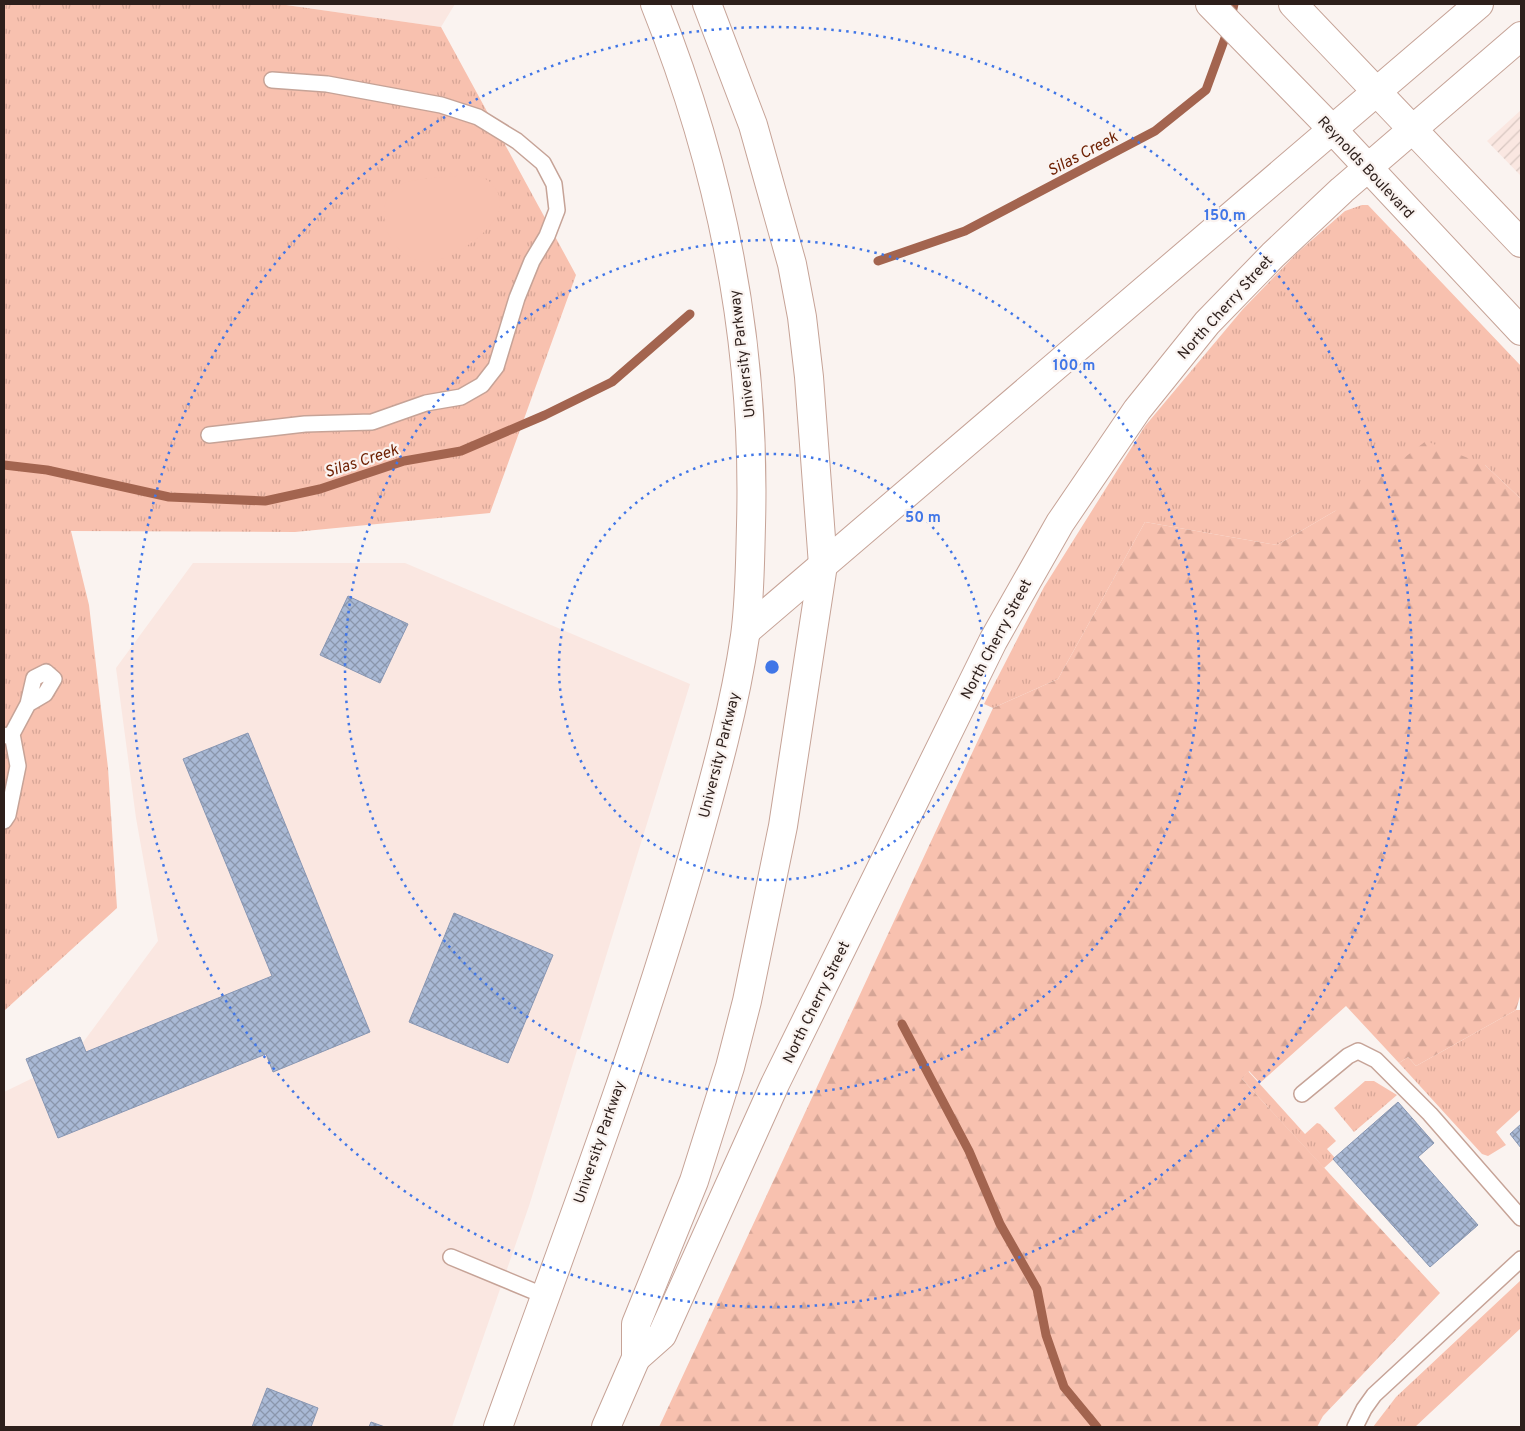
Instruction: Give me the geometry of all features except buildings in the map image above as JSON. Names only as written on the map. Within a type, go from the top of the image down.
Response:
[{"type":"main road","name":"University Parkway","points":[[498,1427],[664,958],[731,719],[746,631],[752,473],[746,365],[728,243],[692,104],[654,4]]},
{"type":"main road","points":[[606,1427],[636,1358],[636,1324],[694,1181],[730,1066],[746,1001],[783,826],[823,565],[810,386],[802,317],[792,264],[752,125],[707,4]]},
{"type":"main road","name":"Reynolds Boulevard","points":[[1210,4],[1332,129],[1521,331]]},
{"type":"main road","points":[[1293,4],[1521,243]]},
{"type":"main road","points":[[746,631],[1479,4]]},
{"type":"main road","name":"North Cherry Street","points":[[636,1358],[662,1335],[775,1084],[993,641],[1060,524],[1137,410],[1207,323],[1273,255],[1368,168],[1521,36]]},
{"type":"lane","points":[[209,435],[305,424],[372,422],[426,403],[460,397],[482,385],[496,367],[517,298],[532,260],[547,236],[557,210],[554,184],[543,163],[517,141],[478,117],[441,105],[327,84],[272,80]]},
{"type":"lane","points":[[4,821],[8,815],[18,766],[8,735],[28,704]]},
{"type":"lane","points":[[1302,1094],[1348,1056],[1358,1051],[1376,1060],[1430,1114],[1521,1218]]},
{"type":"lane","points":[[451,1257],[545,1296]]},
{"type":"lane","points":[[1355,1427],[1374,1395],[1521,1259]]},
{"type":"shaded area","points":[[279,4],[455,4],[441,27]]},
{"type":"shaded area","points":[[1521,110],[1521,176],[1487,141]]},
{"type":"shaded area","points":[[193,563],[405,563],[690,684],[529,1206],[452,1427],[4,1427],[4,1092],[70,1060],[158,941],[136,818],[116,668]]},
{"type":"green space","points":[[4,4],[279,4],[441,27],[576,275],[490,513],[295,532],[71,531],[89,605],[108,768],[117,908],[4,1011]]},
{"type":"green space","points":[[473,175],[487,180],[497,191],[500,203],[497,214],[489,226],[466,247],[439,260],[428,262],[415,260],[404,254],[388,233],[385,207],[389,196],[403,183],[433,178]]},
{"type":"green space","points":[[1362,205],[1368,205],[1521,366],[1521,499],[1485,465],[1335,511],[1277,545],[1145,522],[1058,679],[993,708],[984,704],[1044,587],[1145,426],[1243,309],[1297,253],[1345,211]]},
{"type":"green space","points":[[1426,441],[1485,465],[1521,499],[1521,993],[1516,1010],[1416,1066],[1408,1057],[1399,1063],[1346,1006],[1260,1083],[1249,1071],[1242,1079],[1440,1293],[1323,1416],[1317,1427],[659,1427],[993,708],[1058,679],[1145,522],[1277,545],[1335,511]]},
{"type":"green space","points":[[1516,1010],[1521,1010],[1521,1109],[1496,1132],[1506,1145],[1488,1156],[1482,1154],[1399,1063],[1408,1057],[1416,1066]]},
{"type":"green space","points":[[1248,1071],[1305,1134],[1317,1123],[1336,1141],[1327,1149],[1335,1158],[1324,1168],[1242,1079]]},
{"type":"green space","points":[[1365,1081],[1374,1081],[1397,1095],[1354,1132],[1334,1108]]},
{"type":"green space","points":[[1521,1280],[1521,1328],[1415,1427],[1373,1427],[1396,1397]]},
{"type":"waterway","name":"Silas Creek","points":[[878,261],[965,231],[1155,131],[1206,90],[1229,27],[1234,4]]},
{"type":"waterway","name":"Silas Creek","points":[[4,465],[47,470],[169,497],[265,501],[320,489],[404,461],[461,451],[545,415],[612,382],[690,314]]},
{"type":"waterway","points":[[902,1024],[969,1151],[1000,1224],[1037,1289],[1046,1335],[1064,1387],[1097,1427]]}]
